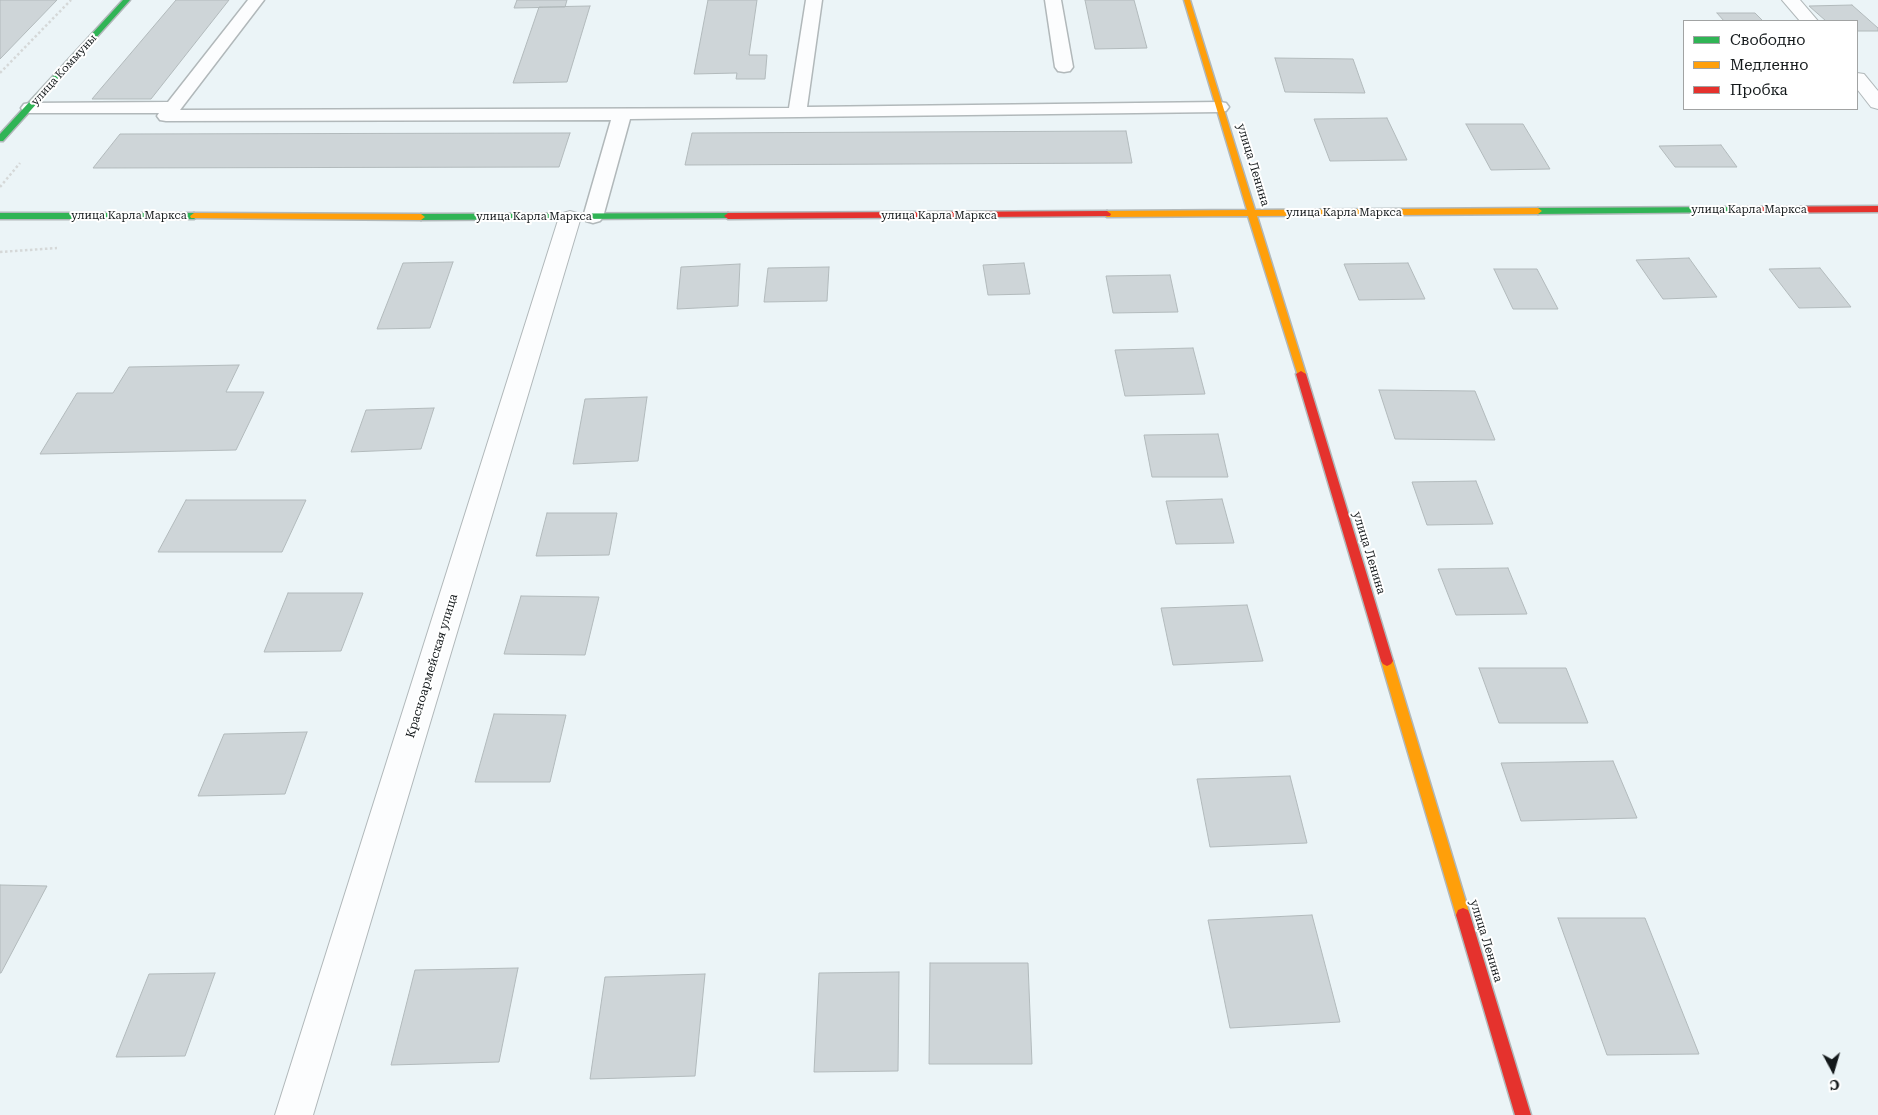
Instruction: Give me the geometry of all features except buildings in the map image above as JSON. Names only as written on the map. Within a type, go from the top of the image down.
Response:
[{"type":"street","name":"улица Коммуны","points":[[0,139],[127,0]]},
{"type":"street","name":"улица Ленина","points":[[1188,0],[1254,214],[1523,1115]]},
{"type":"street","points":[[1791,0],[1808,20]]},
{"type":"street","points":[[1858,79],[1878,103]]},
{"type":"street","name":"улица Карла Маркса","points":[[0,216],[581,217],[1878,209]]},
{"type":"street","name":"Красноармейская улица","points":[[294,1115],[581,217]]},
{"type":"lane","points":[[256,0],[166,116],[797,113],[1220,107]]},
{"type":"lane","points":[[797,113],[814,0]]},
{"type":"lane","points":[[1053,0],[1064,67]]},
{"type":"lane","points":[[30,108],[173,107]]},
{"type":"lane","points":[[581,217],[622,114]]},
{"type":"path","points":[[0,73],[71,0]]},
{"type":"traffic: fast","points":[[0,139],[127,0]]},
{"type":"traffic: fast","points":[[1538,211],[1736,210]]},
{"type":"traffic: fast","points":[[0,216],[194,216]]},
{"type":"traffic: fast","points":[[421,217],[728,216]]},
{"type":"traffic: slow","points":[[1187,0],[1301,374]]},
{"type":"traffic: slow","points":[[1107,214],[1538,211]]},
{"type":"traffic: slow","points":[[194,216],[421,217]]},
{"type":"traffic: slow","points":[[1387,661],[1463,915]]},
{"type":"traffic: jam","points":[[1736,210],[1878,209]]},
{"type":"traffic: jam","points":[[728,216],[1107,214]]},
{"type":"traffic: jam","points":[[1301,374],[1387,661]]},
{"type":"traffic: jam","points":[[1463,915],[1523,1115]]}]
